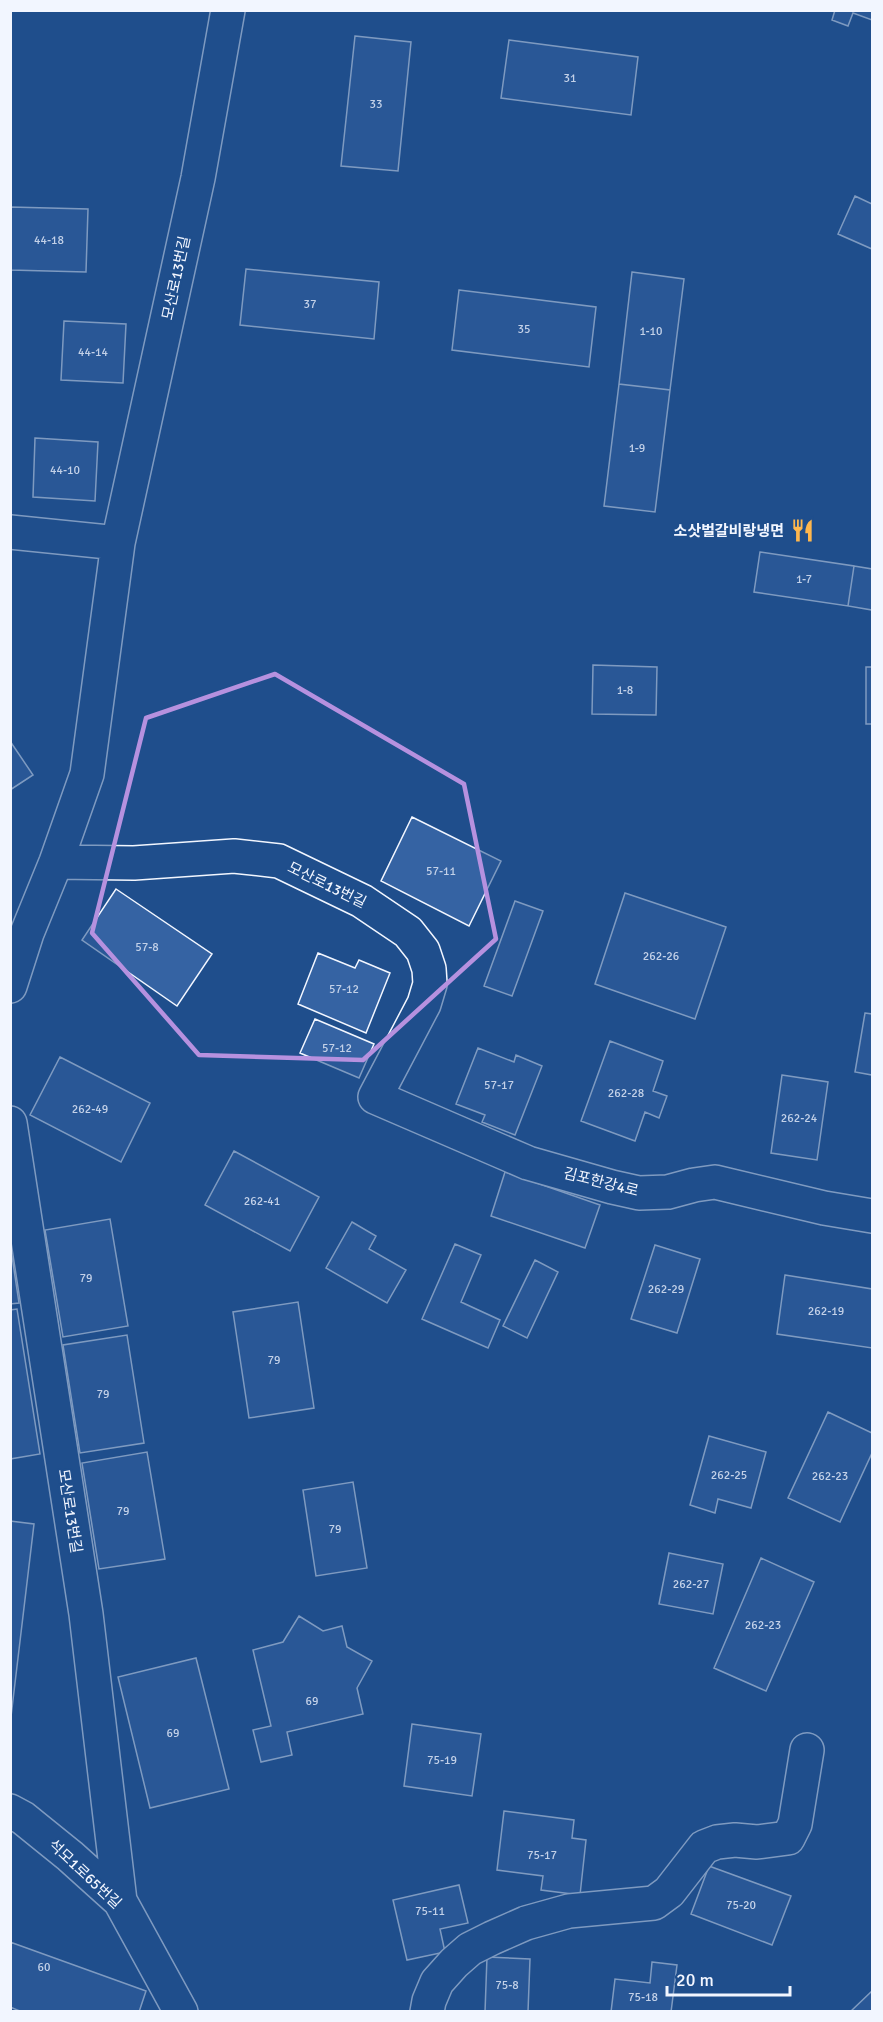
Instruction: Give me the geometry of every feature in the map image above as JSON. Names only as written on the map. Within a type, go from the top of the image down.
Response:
[{"type":"lane","name":"모산로13번길","points":[[10,986],[27,933],[25,903],[56,862],[87,774],[118,543],[198,178],[228,10]]},
{"type":"lane","points":[[10,532],[118,543]]},
{"type":"lane","name":"모산로13번길","points":[[56,862],[125,863],[225,856],[279,861],[362,901],[408,932],[423,951],[429,969],[430,984],[424,1004],[375,1097]]},
{"type":"lane","name":"김포한강4로","points":[[375,1097],[528,1163],[639,1193],[716,1182],[824,1208],[873,1216]]},
{"type":"lane","name":"모산로13번길","points":[[10,1123],[86,1614],[120,1901]]},
{"type":"lane","points":[[427,2012],[436,1982],[470,1949],[492,1938],[526,1923],[569,1911],[654,1903],[669,1892],[704,1847],[717,1842],[735,1840],[757,1842],[788,1838],[795,1824],[807,1750]]},
{"type":"lane","name":"석모1로65번길","points":[[10,1811],[70,1856],[120,1901],[181,2012]]},
{"type":"highlighted area","points":[[275,674],[464,784],[496,939],[363,1060],[199,1055],[92,933],[146,718]]},
{"type":"building","points":[[835,10],[872,10],[872,20],[853,13],[848,26],[832,20]]},
{"type":"building","points":[[355,36],[411,42],[398,171],[341,166]]},
{"type":"building","points":[[509,40],[638,57],[631,115],[501,98]]},
{"type":"building","points":[[855,196],[872,204],[872,249],[838,234]]},
{"type":"building","points":[[10,207],[88,209],[86,272],[10,270]]},
{"type":"building","points":[[246,269],[379,282],[374,339],[240,325]]},
{"type":"building","points":[[632,272],[684,279],[670,390],[619,384]]},
{"type":"building","points":[[459,290],[596,307],[589,367],[452,350]]},
{"type":"building","points":[[64,321],[126,324],[123,383],[61,380]]},
{"type":"building","points":[[619,384],[670,390],[655,512],[604,506]]},
{"type":"building","points":[[35,438],[98,442],[95,501],[33,497]]},
{"type":"building","points":[[760,552],[854,566],[848,606],[754,592]]},
{"type":"building","points":[[854,566],[872,569],[872,610],[848,606]]},
{"type":"building","points":[[593,665],[657,667],[656,715],[592,714]]},
{"type":"building","points":[[866,667],[872,667],[872,724],[866,724]]},
{"type":"building","points":[[10,741],[33,775],[10,790]]},
{"type":"building","points":[[412,817],[501,861],[469,926],[381,881]]},
{"type":"building","points":[[116,889],[212,954],[177,1006],[82,940]]},
{"type":"building","points":[[625,893],[726,927],[695,1019],[595,984]]},
{"type":"building","points":[[515,901],[543,911],[512,996],[484,986]]},
{"type":"building","points":[[318,953],[355,968],[359,960],[390,973],[366,1033],[298,1004]]},
{"type":"building","points":[[865,1013],[872,1014],[872,1075],[855,1072]]},
{"type":"building","points":[[315,1019],[374,1044],[359,1078],[300,1053]]},
{"type":"building","points":[[610,1041],[663,1061],[653,1091],[667,1096],[659,1118],[645,1112],[635,1141],[581,1121]]},
{"type":"building","points":[[478,1048],[514,1062],[516,1055],[542,1066],[515,1135],[482,1122],[485,1115],[456,1104]]},
{"type":"building","points":[[60,1057],[150,1103],[121,1162],[30,1115]]},
{"type":"building","points":[[782,1075],[828,1082],[817,1160],[771,1153]]},
{"type":"building","points":[[234,1151],[319,1197],[290,1251],[205,1205]]},
{"type":"building","points":[[505,1172],[600,1205],[585,1248],[491,1216]]},
{"type":"building","points":[[110,1219],[128,1326],[63,1337],[45,1230]]},
{"type":"building","points":[[352,1222],[376,1236],[369,1249],[406,1270],[387,1303],[326,1268]]},
{"type":"building","points":[[10,1243],[19,1303],[10,1304]]},
{"type":"building","points":[[455,1244],[481,1255],[461,1302],[500,1320],[488,1348],[422,1319]]},
{"type":"building","points":[[655,1245],[700,1259],[677,1333],[631,1319]]},
{"type":"building","points":[[535,1260],[558,1272],[527,1338],[503,1326]]},
{"type":"building","points":[[785,1275],[872,1289],[872,1348],[777,1334]]},
{"type":"building","points":[[298,1302],[314,1408],[249,1418],[233,1312]]},
{"type":"building","points":[[17,1309],[40,1454],[10,1459],[10,1310]]},
{"type":"building","points":[[127,1335],[144,1443],[80,1453],[63,1345]]},
{"type":"building","points":[[828,1412],[872,1433],[872,1453],[840,1522],[788,1498]]},
{"type":"building","points":[[709,1436],[766,1452],[751,1508],[718,1499],[715,1513],[690,1505]]},
{"type":"building","points":[[147,1452],[165,1559],[99,1569],[82,1463]]},
{"type":"building","points":[[353,1482],[367,1568],[316,1576],[303,1490]]},
{"type":"building","points":[[10,1521],[34,1524],[10,1725]]},
{"type":"building","points":[[669,1553],[723,1564],[713,1614],[659,1604]]},
{"type":"building","points":[[761,1558],[814,1582],[766,1691],[714,1668]]},
{"type":"building","points":[[299,1616],[323,1631],[342,1626],[347,1647],[372,1661],[357,1688],[363,1714],[287,1732],[292,1755],[261,1762],[253,1730],[271,1726],[253,1650],[283,1642]]},
{"type":"building","points":[[196,1658],[229,1789],[150,1808],[118,1677]]},
{"type":"building","points":[[412,1724],[481,1734],[472,1796],[404,1786]]},
{"type":"building","points":[[504,1811],[574,1820],[572,1838],[586,1840],[580,1895],[541,1890],[543,1876],[497,1870]]},
{"type":"building","points":[[709,1866],[791,1896],[772,1945],[691,1914]]},
{"type":"building","points":[[459,1885],[468,1923],[440,1929],[445,1952],[407,1960],[393,1900]]},
{"type":"building","points":[[10,1942],[146,1991],[139,2012],[22,2012],[10,2007]]},
{"type":"building","points":[[487,1957],[530,1959],[528,2012],[485,2012]]},
{"type":"building","points":[[652,1962],[677,1965],[671,2012],[611,2012],[615,1979],[650,1983]]},
{"type":"building","points":[[872,1991],[872,2012],[850,2012]]},
{"type":"place","name":"소삿벌갈비랑냉면","points":[[802,531]]}]
